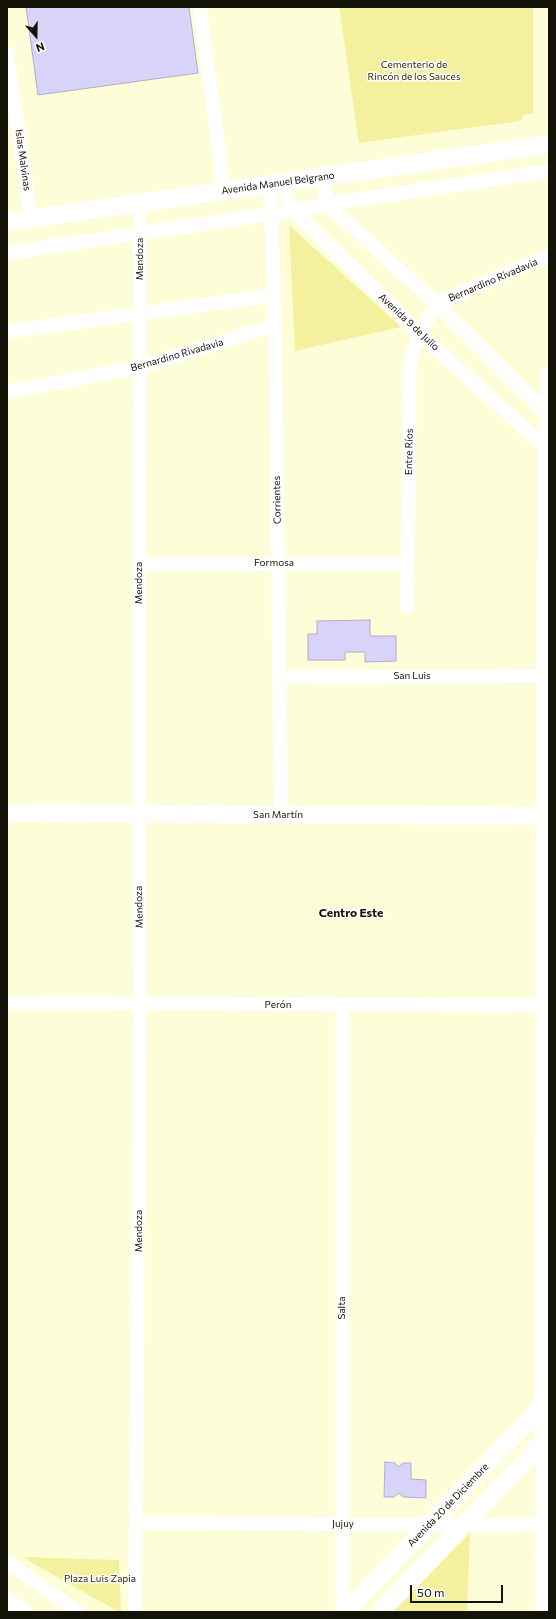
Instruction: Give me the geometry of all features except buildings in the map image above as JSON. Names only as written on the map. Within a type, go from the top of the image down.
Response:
[{"type":"main road","points":[[7,1602],[21,1612]]},
{"type":"street","points":[[200,7],[224,191]]},
{"type":"street","name":"Islas Malvinas","points":[[7,54],[10,95],[31,218]]},
{"type":"street","name":"Avenida Manuel Belgrano","points":[[7,222],[549,144]]},
{"type":"street","points":[[7,253],[549,171]]},
{"type":"street","points":[[322,177],[328,204],[437,304],[549,416]]},
{"type":"street","name":"Avenida 9 de Julio","points":[[275,184],[293,210],[419,333],[547,449]]},
{"type":"street","name":"Corrientes","points":[[275,184],[272,214],[275,325],[281,815]]},
{"type":"street","name":"Mendoza","points":[[135,1612],[140,1004],[140,203]]},
{"type":"street","name":"Bernardino Rivadavia","points":[[437,304],[515,269],[549,257]]},
{"type":"street","points":[[7,332],[274,295]]},
{"type":"street","name":"Entre Ríos","points":[[407,607],[410,363],[419,333],[437,304]]},
{"type":"street","name":"Bernardino Rivadavia","points":[[7,392],[140,367],[275,325]]},
{"type":"street","points":[[542,1612],[546,1525],[547,816],[545,676],[549,376]]},
{"type":"street","name":"Formosa","points":[[139,564],[408,564]]},
{"type":"street","name":"San Luis","points":[[280,677],[545,676]]},
{"type":"street","name":"San Martín","points":[[7,813],[547,816]]},
{"type":"street","name":"Perón","points":[[7,1003],[547,1005]]},
{"type":"street","name":"Salta","points":[[342,1005],[342,1612]]},
{"type":"street","name":"Avenida 20 de Diciembre","points":[[349,1612],[357,1600],[546,1402]]},
{"type":"street","points":[[380,1612],[546,1439]]},
{"type":"street","name":"Jujuy","points":[[136,1523],[546,1525]]},
{"type":"street","points":[[7,1562],[78,1612]]},
{"type":"green space","name":"Cementerio de Rincón de los Sauces","points":[[339,7],[533,7],[533,114],[525,114],[520,121],[359,143]]},
{"type":"green space","points":[[289,225],[401,327],[295,351]]},
{"type":"green space","points":[[470,1533],[467,1612],[393,1612]]},
{"type":"green space","name":"Plaza Luis Zapia","points":[[22,1557],[119,1560],[121,1612],[119,1612]]},
{"type":"district","name":"Centro Este","points":[[351,913]]}]
